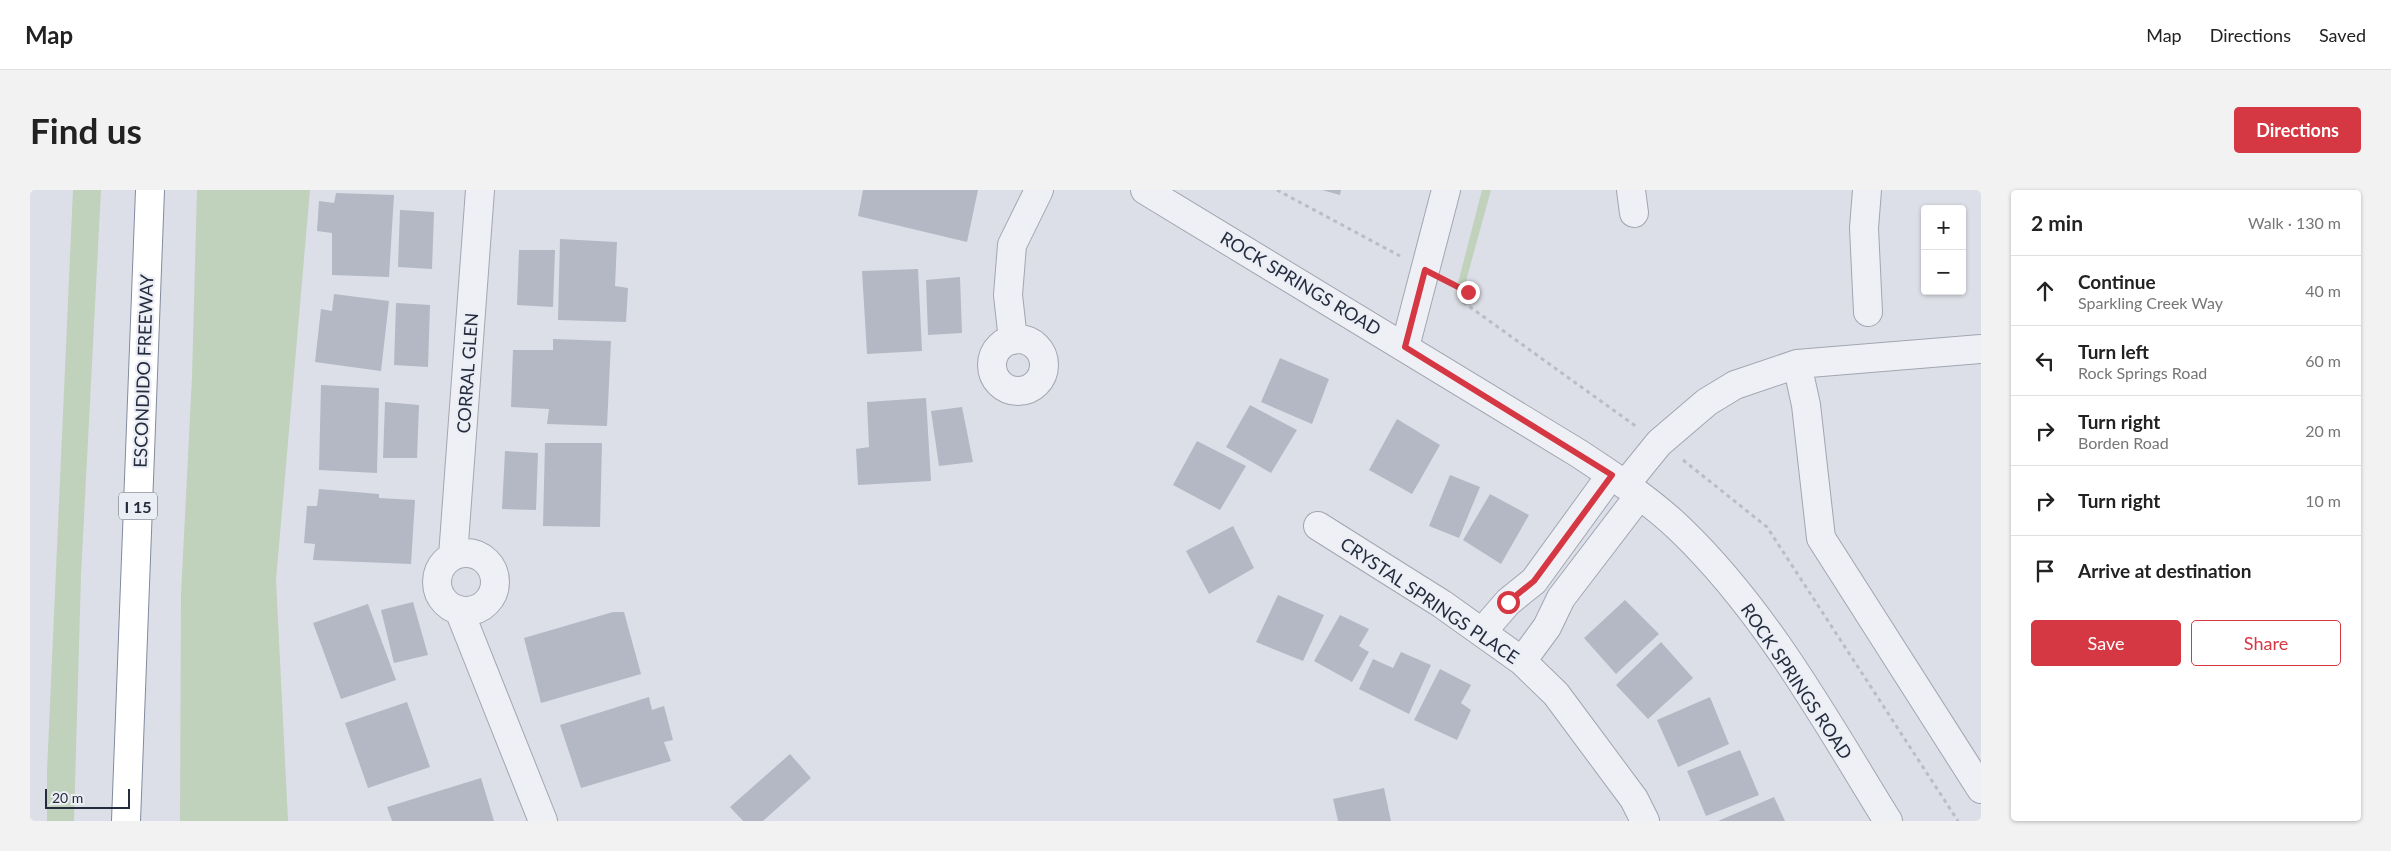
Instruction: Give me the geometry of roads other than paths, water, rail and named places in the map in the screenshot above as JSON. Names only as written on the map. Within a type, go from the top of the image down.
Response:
[{"type":"highway","name":"ESCONDIDO FREEWAY","points":[[126,821],[150,190]]},
{"type":"street","name":"CORRAL GLEN","points":[[453,556],[480,190]]},
{"type":"street","points":[[1013,340],[1008,295],[1012,245],[1039,190]]},
{"type":"street","name":"ROCK SPRINGS ROAD","points":[[1145,190],[1405,347],[1625,486],[1681,530],[1738,594],[1797,674],[1888,821]]},
{"type":"street","points":[[1405,347],[1446,190]]},
{"type":"street","points":[[1867,190],[1864,228],[1868,312]]},
{"type":"street","points":[[1482,632],[1508,602],[1534,581],[1625,486],[1659,442],[1707,402],[1735,385],[1797,364],[1981,349]]},
{"type":"street","points":[[1797,364],[1806,405],[1821,538],[1981,789]]},
{"type":"street","points":[[1522,661],[1547,627],[1561,598],[1625,486]]},
{"type":"street","name":"CRYSTAL SPRINGS PLACE","points":[[1318,526],[1482,632],[1522,661],[1556,694],[1634,799],[1645,821]]},
{"type":"street","points":[[459,610],[478,609],[486,604],[495,589],[494,571],[482,557],[473,553],[453,556],[445,562],[437,580],[443,599],[459,610],[543,821]]},
{"type":"street","points":[[1523,590],[1554,613]]}]
